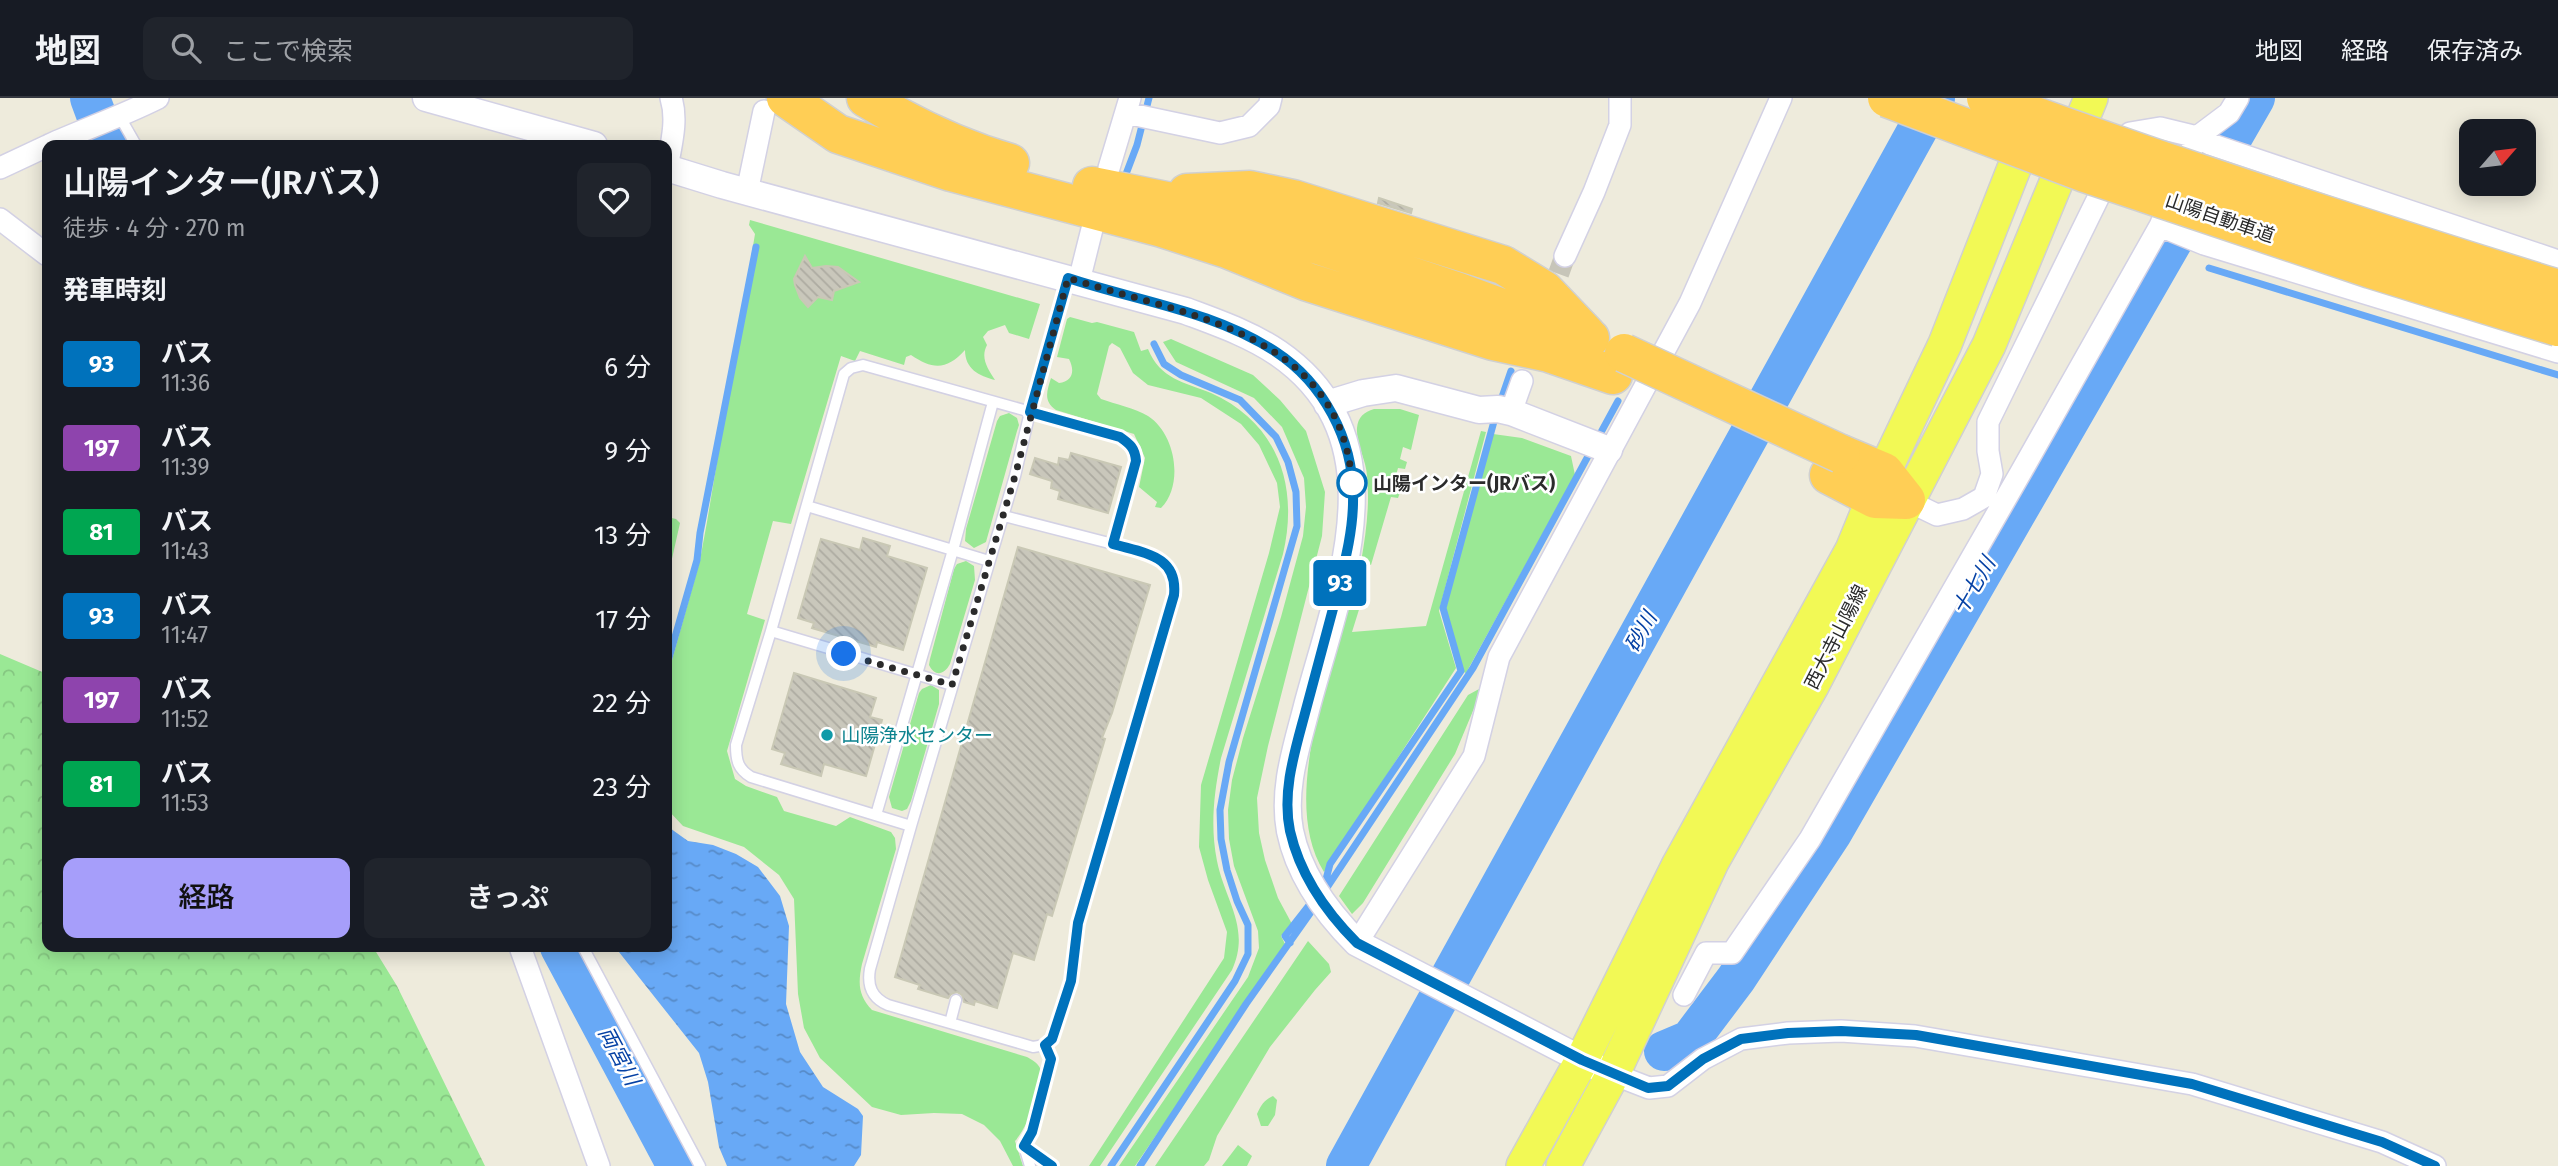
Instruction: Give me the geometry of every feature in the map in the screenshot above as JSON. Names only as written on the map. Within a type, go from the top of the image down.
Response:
[{"type":"highway","points":[[828,98],[957,146],[1070,182],[1216,211],[1459,292],[1559,329],[1889,490]]},
{"type":"highway","points":[[866,98],[951,172],[1162,228],[1218,234],[1485,321],[1609,355]]},
{"type":"highway","name":"山陽自動車道","points":[[1887,98],[2085,173],[2371,269],[2558,327]]},
{"type":"highway","name":"山陽自動車道","points":[[1986,98],[2099,140],[2558,289]]},
{"type":"highway","points":[[775,104],[812,118],[838,134],[891,122]]},
{"type":"highway","points":[[1143,195],[1202,193],[1250,205],[1460,273],[1521,296],[1609,355]]},
{"type":"main road","name":"西大寺山陽線","points":[[1563,1166],[1613,1074],[1713,860],[1812,684],[2041,98]]},
{"type":"main road","name":"西大寺山陽線","points":[[1523,1166],[1582,1060],[1678,866],[1840,573],[1889,490],[1989,345],[2091,98]]},
{"type":"street","points":[[61,140],[120,117],[158,98]]},
{"type":"street","points":[[426,98],[485,110],[578,140]]},
{"type":"street","points":[[671,98],[674,108],[672,143]]},
{"type":"street","points":[[1109,168],[1128,106],[1220,133],[1249,127],[1269,106],[1271,98]]},
{"type":"street","points":[[1565,256],[1620,125],[1620,98]]},
{"type":"street","points":[[1366,949],[1474,756],[1499,657],[1690,303],[1781,98]]},
{"type":"street","points":[[1684,995],[1706,953],[1732,953],[1810,839],[2160,226],[2204,140],[2229,113],[2238,98]]},
{"type":"street","points":[[747,192],[775,104]]},
{"type":"street","points":[[1889,490],[1937,515],[1964,509],[1984,497],[1992,474],[1988,451],[1988,422],[2130,134],[2160,128],[2204,140],[2558,261]]},
{"type":"street","points":[[0,168],[42,149]]},
{"type":"street","points":[[672,170],[1186,311],[1255,340],[1293,365],[1308,379],[1327,404],[1342,436],[1350,465],[1353,495],[1351,530],[1342,572],[1293,758],[1287,792],[1290,830],[1302,867],[1335,922],[1366,949],[1582,1060],[1648,1088],[1668,1086],[1703,1059],[1741,1039],[1788,1033],[1841,1031],[1916,1035],[2192,1084],[2382,1142],[2435,1166]]},
{"type":"street","points":[[0,219],[42,251]]},
{"type":"street","points":[[2160,226],[2204,244],[2558,352]]},
{"type":"street","points":[[1074,279],[1092,229]]},
{"type":"street","points":[[1511,412],[1522,381]]},
{"type":"street","points":[[1327,404],[1363,393],[1395,388],[1479,411],[1498,409],[1511,412],[1609,450]]},
{"type":"street","points":[[522,952],[599,1166]]},
{"type":"lane","points":[[120,117],[133,140]]},
{"type":"lane","points":[[1004,516],[1158,558],[1170,568],[1175,580],[1174,595],[1078,923],[1071,981],[1052,1039],[1045,1045],[1033,1047],[879,1002],[867,982],[952,685],[1004,516],[1030,412],[1074,279]]},
{"type":"lane","points":[[911,826],[751,777],[740,770],[736,757],[736,746],[844,374],[851,368],[863,365],[1120,437],[1135,450],[1136,461],[1113,544]]},
{"type":"lane","points":[[876,815],[993,402]]},
{"type":"lane","points":[[807,506],[989,561]]},
{"type":"lane","points":[[771,631],[952,685]]},
{"type":"lane","points":[[586,952],[700,1166]]},
{"type":"lane","points":[[950,1023],[956,1000]]},
{"type":"lane","points":[[1030,1166],[1024,1146],[1032,1132],[1051,1059],[1045,1045]]},
{"type":"lane","points":[[1024,1146],[1052,1166]]},
{"type":"green space","points":[[750,220],[1040,304],[1029,339],[1009,333],[1005,325],[988,331],[983,337],[987,345],[984,354],[986,363],[995,380],[970,367],[965,350],[952,361],[939,366],[911,355],[906,357],[904,365],[860,351],[855,361],[841,356],[791,524],[773,521],[747,614],[765,620],[727,751],[735,779],[746,786],[777,797],[784,811],[836,826],[850,817],[891,832],[895,838],[896,849],[862,964],[862,994],[872,1010],[1027,1057],[1037,1064],[1041,1075],[1038,1095],[1030,1117],[1015,1141],[1023,1166],[1013,1166],[1000,1141],[984,1125],[962,1114],[901,1115],[872,1107],[820,1058],[804,1028],[798,994],[794,899],[779,875],[744,847],[683,826],[672,814],[672,660],[700,560],[707,522],[755,234],[749,225]]},
{"type":"green space","points":[[1070,317],[1134,332],[1141,351],[1148,349],[1166,373],[1211,393],[1253,421],[1278,459],[1288,504],[1283,554],[1221,758],[1215,797],[1215,848],[1238,928],[1237,955],[1232,970],[1100,1166],[1089,1166],[1224,958],[1227,932],[1199,847],[1201,785],[1280,507],[1277,483],[1259,445],[1241,424],[1201,398],[1148,385],[1133,373],[1120,348],[1112,343],[1097,394],[1101,399],[1148,416],[1158,424],[1174,460],[1173,486],[1161,508],[1155,507],[1157,502],[1139,487],[1145,458],[1134,434],[1056,410],[1049,403],[1047,391],[1051,378],[1059,383],[1072,375],[1069,359],[1057,357],[1067,319]]},
{"type":"green space","points":[[1171,339],[1253,375],[1280,400],[1306,431],[1325,492],[1322,536],[1257,798],[1259,833],[1265,860],[1278,898],[1292,924],[1281,936],[1286,946],[1135,1166],[1119,1166],[1248,977],[1259,948],[1258,931],[1234,866],[1228,810],[1232,780],[1243,738],[1303,536],[1306,507],[1304,478],[1282,427],[1254,398],[1176,362],[1163,342]]},
{"type":"green space","points":[[1374,409],[1400,409],[1419,415],[1411,450],[1403,447],[1400,459],[1407,462],[1405,469],[1398,468],[1393,487],[1401,490],[1398,498],[1391,497],[1371,565],[1361,562],[1368,486],[1357,428],[1362,416]]},
{"type":"green space","points":[[1009,413],[1017,418],[1019,425],[986,542],[974,548],[965,541],[966,529],[997,421],[1000,416]]},
{"type":"green space","points":[[1481,431],[1486,432],[1439,611],[1456,668],[1324,872],[1311,843],[1306,809],[1308,773],[1322,698],[1352,596],[1362,600],[1352,632],[1426,626]]},
{"type":"green space","points":[[1493,434],[1522,438],[1571,456],[1575,475],[1466,673],[1461,671],[1444,606],[1490,436]]},
{"type":"green space","points":[[672,518],[680,523],[672,559]]},
{"type":"green space","points":[[966,561],[974,566],[975,580],[950,664],[948,668],[937,673],[929,665],[930,659],[954,569],[957,564]]},
{"type":"green space","points":[[0,654],[42,672],[42,952],[376,952],[397,986],[485,1166],[0,1166]]},
{"type":"green space","points":[[931,685],[939,690],[939,704],[911,801],[907,809],[902,811],[892,808],[889,797],[919,693]]},
{"type":"green space","points":[[1479,689],[1480,694],[1455,754],[1363,903],[1352,914],[1339,896],[1468,695]]},
{"type":"green space","points":[[1308,941],[1329,964],[1331,972],[1270,1047],[1217,1136],[1209,1160],[1204,1166],[1155,1166]]},
{"type":"green space","points":[[1273,1096],[1277,1100],[1275,1115],[1268,1126],[1261,1126],[1257,1114],[1263,1103]]},
{"type":"green space","points":[[1238,1145],[1252,1156],[1247,1166],[1222,1166]]},
{"type":"water","points":[[672,830],[688,841],[713,845],[758,867],[780,896],[789,926],[786,1004],[800,1052],[823,1087],[858,1109],[863,1116],[861,1155],[854,1166],[727,1166],[719,1147],[708,1082],[699,1053],[619,952],[672,952]]},
{"type":"building","points":[[1379,198],[1412,209],[1411,213],[1378,203]]},
{"type":"building","points":[[805,256],[812,268],[838,267],[859,282],[834,291],[832,300],[818,297],[808,307],[800,298],[794,279]]},
{"type":"building","points":[[1071,453],[1121,467],[1108,513],[1058,499],[1060,491],[1051,488],[1052,481],[1030,474],[1035,458],[1058,465],[1059,458],[1069,460]]},
{"type":"building","points":[[863,538],[890,546],[887,556],[927,568],[903,650],[877,642],[876,647],[812,628],[814,623],[798,618],[821,539],[860,550]]},
{"type":"building","points":[[1018,547],[1150,585],[1102,738],[1105,739],[1052,916],[1047,914],[1034,960],[1013,953],[997,1008],[975,1001],[974,1005],[964,1002],[962,995],[957,992],[948,998],[918,989],[920,985],[895,977]]},
{"type":"building","name":"山陽浄水センター","points":[[794,673],[876,698],[870,717],[882,720],[866,776],[824,764],[821,776],[781,764],[785,753],[772,749]]},
{"type":"waterway","name":"両宮川","points":[[90,98],[97,117],[113,140]]},
{"type":"waterway","points":[[1126,174],[1137,145],[1149,98]]},
{"type":"waterway","name":"砂川","points":[[1346,1166],[1935,98]]},
{"type":"waterway","name":"十七川","points":[[1664,1051],[1690,1040],[1736,979],[1832,833],[2255,98]]},
{"type":"waterway","points":[[672,648],[697,560],[756,247]]},
{"type":"waterway","points":[[2209,268],[2558,375]]},
{"type":"waterway","points":[[1111,1166],[1235,981],[1248,954],[1248,925],[1227,870],[1221,839],[1220,810],[1229,762],[1297,526],[1296,492],[1288,462],[1276,437],[1240,400],[1181,375],[1164,364],[1154,344]]},
{"type":"waterway","points":[[1500,403],[1511,371]]},
{"type":"waterway","points":[[1324,892],[1473,668],[1618,401]]},
{"type":"waterway","points":[[1324,887],[1330,864],[1461,671],[1443,608],[1496,414]]},
{"type":"waterway","points":[[1290,943],[1285,936],[1314,899]]},
{"type":"waterway","points":[[1140,1166],[1246,1004],[1316,905]]},
{"type":"waterway","name":"両宮川","points":[[563,952],[677,1166]]},
{"type":"tunnel","points":[[1548,303],[1565,256]]},
{"type":"bus line","name":"93","points":[[1052,1166],[1024,1146],[1032,1132],[1051,1059],[1045,1045],[1052,1039],[1071,981],[1078,923],[1174,595],[1175,580],[1170,568],[1158,558],[1113,544],[1136,461],[1135,450],[1129,443],[1120,437],[1030,412],[1068,278],[1186,311],[1255,340],[1293,365],[1308,379],[1331,410],[1350,465],[1353,495],[1351,530],[1293,758],[1287,792],[1290,830],[1302,867],[1335,922],[1357,943],[1582,1060],[1648,1088],[1668,1086],[1703,1059],[1741,1039],[1788,1033],[1841,1031],[1916,1035],[2192,1084],[2382,1142],[2435,1166]]},
{"type":"place","name":"山陽インター(JRバス)","points":[[1352,483]]},
{"type":"place","name":"山陽浄水センター","points":[[827,735]]},
{"type":"route","points":[[844,654],[952,685],[1015,476],[1068,278],[1186,311],[1232,329],[1277,352],[1308,379],[1331,410],[1342,436],[1352,483]]}]
